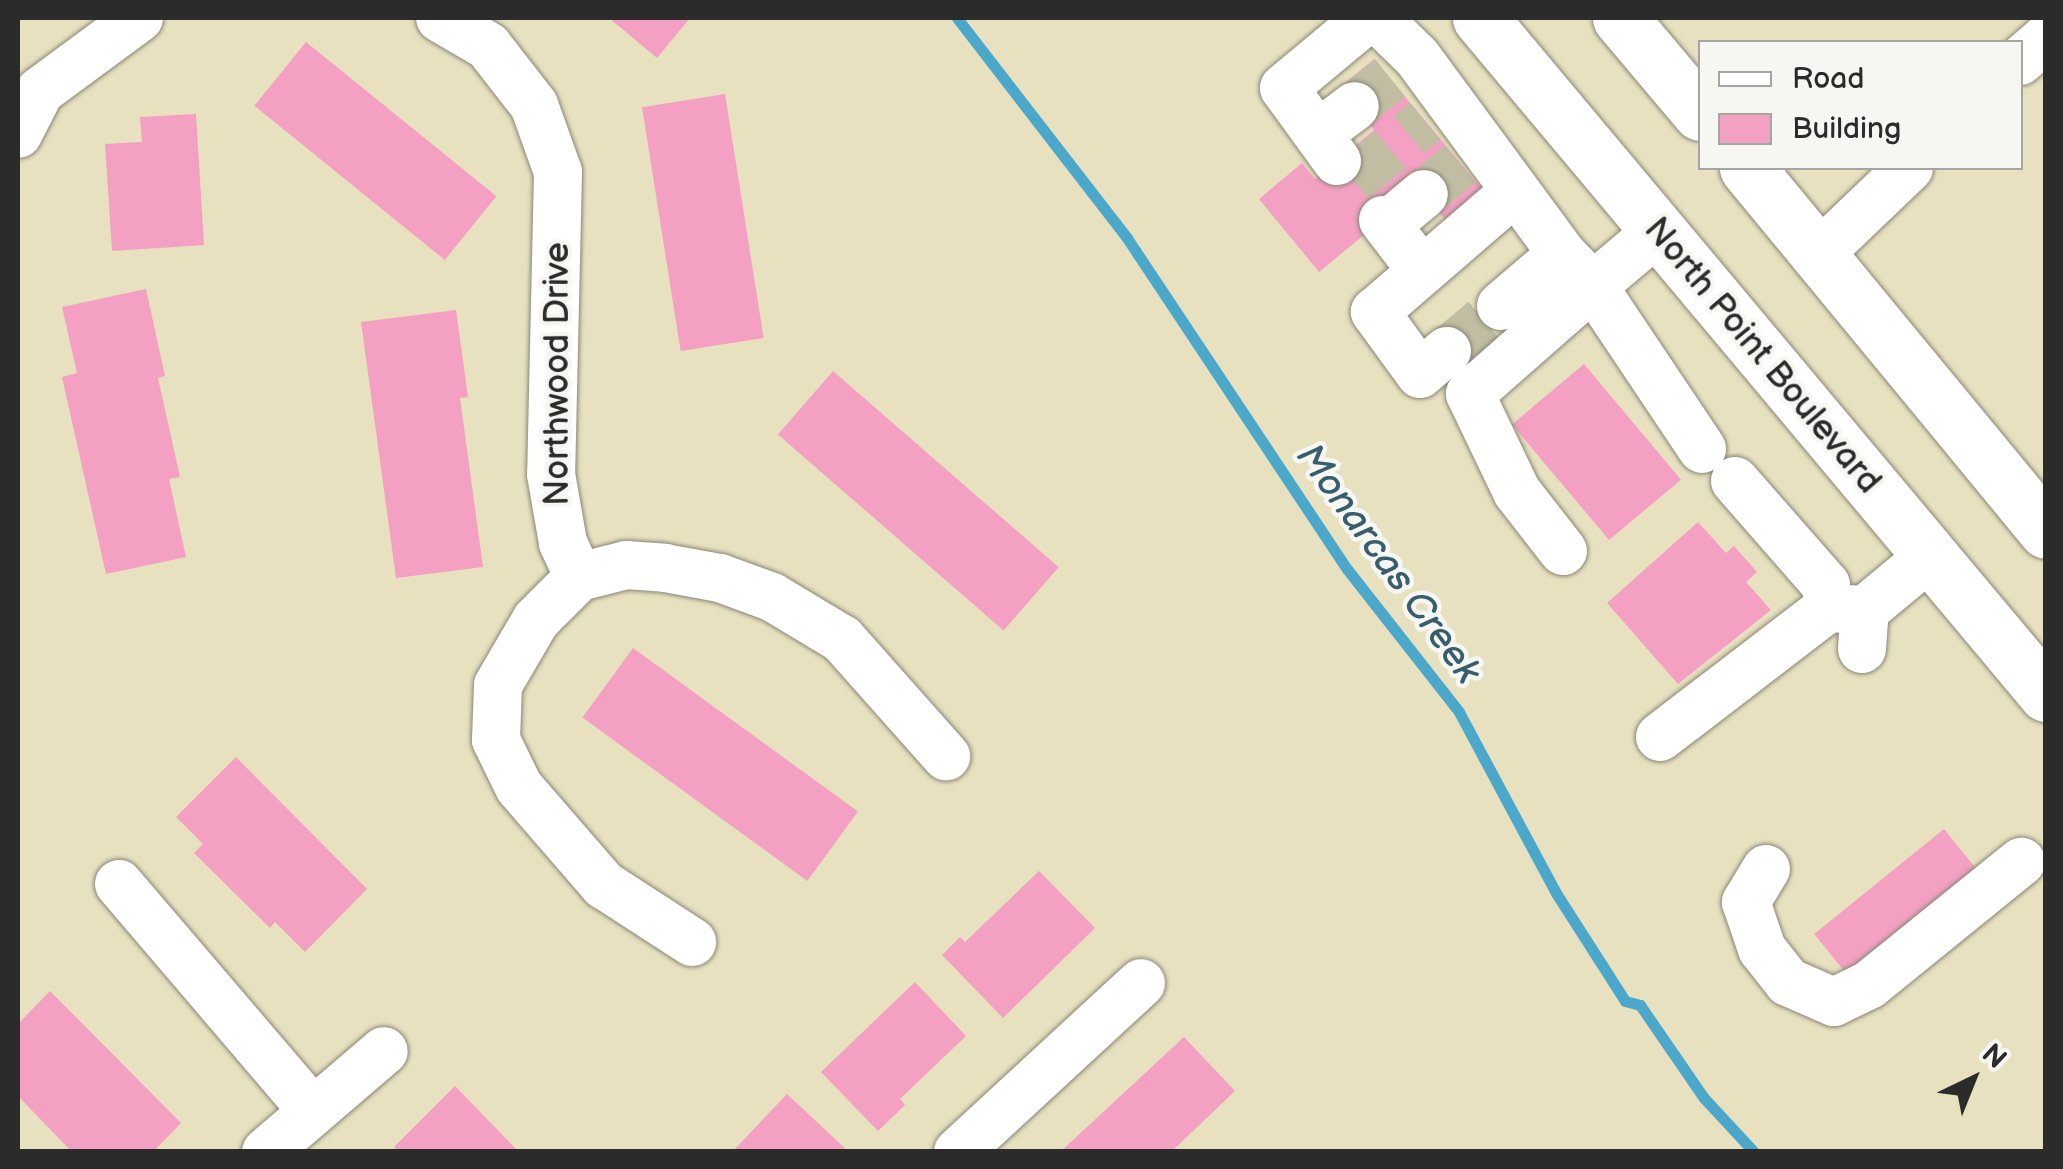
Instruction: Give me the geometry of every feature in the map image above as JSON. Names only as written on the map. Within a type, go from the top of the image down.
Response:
[{"type":"main road","name":"North Point Boulevard","points":[[1480,18],[2046,694]]},
{"type":"main road","points":[[1620,18],[1698,111]]},
{"type":"main road","points":[[1749,170],[2036,506]]},
{"type":"street","points":[[18,134],[28,82],[139,18]]},
{"type":"street","name":"Northwood Drive","points":[[440,18],[488,46],[534,105],[558,172],[551,474],[562,543],[579,577]]},
{"type":"street","points":[[1368,18],[1284,88],[1328,148],[1387,80]]},
{"type":"street","points":[[1376,18],[1387,80],[1438,110],[1472,154],[1516,191],[1718,465],[1826,585],[1852,622]]},
{"type":"street","points":[[2023,59],[2046,38]]},
{"type":"street","points":[[1820,253],[1908,170]]},
{"type":"street","points":[[1448,351],[1420,374],[1375,312],[1516,191]]},
{"type":"street","points":[[1422,271],[1384,222],[1424,194]]},
{"type":"street","points":[[1501,306],[1658,230]]},
{"type":"street","points":[[1563,550],[1517,492],[1470,394],[1577,270]]},
{"type":"street","points":[[1660,736],[1852,622],[1930,556]]},
{"type":"street","points":[[692,942],[604,885],[519,787],[496,740],[498,686],[536,620],[579,577],[626,565],[665,568],[720,578],[772,598],[842,639],[946,756]]},
{"type":"street","points":[[1766,869],[1746,902],[1762,949],[1788,982],[1834,1002],[1869,985],[2021,862]]},
{"type":"street","points":[[119,884],[314,1110]]},
{"type":"street","points":[[958,1152],[1141,983]]},
{"type":"street","points":[[266,1152],[384,1051]]},
{"type":"building","points":[[609,18],[690,18],[657,58]]},
{"type":"building","points":[[306,42],[496,196],[445,260],[254,106]]},
{"type":"building","points":[[1374,59],[1490,199],[1453,229],[1420,189],[1319,272],[1259,199],[1302,163],[1315,179],[1374,130],[1340,87]]},
{"type":"building","points":[[725,94],[764,338],[681,351],[642,107]]},
{"type":"building","points":[[196,114],[204,245],[112,251],[105,144],[142,142],[140,117]]},
{"type":"building","points":[[146,289],[165,376],[158,378],[180,477],[169,479],[186,557],[106,574],[62,377],[77,373],[62,307]]},
{"type":"building","points":[[456,310],[468,397],[460,398],[483,567],[396,578],[361,322]]},
{"type":"building","points":[[1584,364],[1681,480],[1609,540],[1512,424]]},
{"type":"building","points":[[833,371],[1059,567],[1004,631],[778,434]]},
{"type":"building","points":[[1698,522],[1726,553],[1734,546],[1757,572],[1746,582],[1771,610],[1678,684],[1607,603]]},
{"type":"building","points":[[633,648],[858,811],[807,881],[582,718]]},
{"type":"building","points":[[236,757],[367,889],[305,952],[275,922],[270,928],[194,853],[203,844],[176,817]]},
{"type":"building","points":[[1944,829],[1978,871],[1848,976],[1814,934]]},
{"type":"building","points":[[1039,871],[1095,928],[1003,1018],[942,955],[960,937],[965,942]]},
{"type":"building","points":[[915,982],[966,1036],[900,1099],[905,1105],[878,1131],[821,1072]]},
{"type":"building","points":[[50,991],[181,1123],[153,1152],[72,1152],[18,1096],[18,1024]]},
{"type":"building","points":[[1184,1037],[1235,1091],[1171,1152],[1060,1152]]},
{"type":"building","points":[[455,1086],[519,1152],[398,1152],[394,1147]]},
{"type":"building","points":[[787,1094],[849,1152],[732,1152]]},
{"type":"waterway","name":"Monarcas Creek","points":[[957,18],[1127,238],[1347,569],[1459,712],[1556,893],[1625,1001],[1640,1005],[1704,1098],[1754,1152]]},
{"type":"tunnel","points":[[1355,106],[1390,78]]},
{"type":"tunnel","points":[[1353,180],[1425,121]]},
{"type":"tunnel","points":[[1424,194],[1460,164]]},
{"type":"tunnel","points":[[1447,351],[1501,306]]}]
